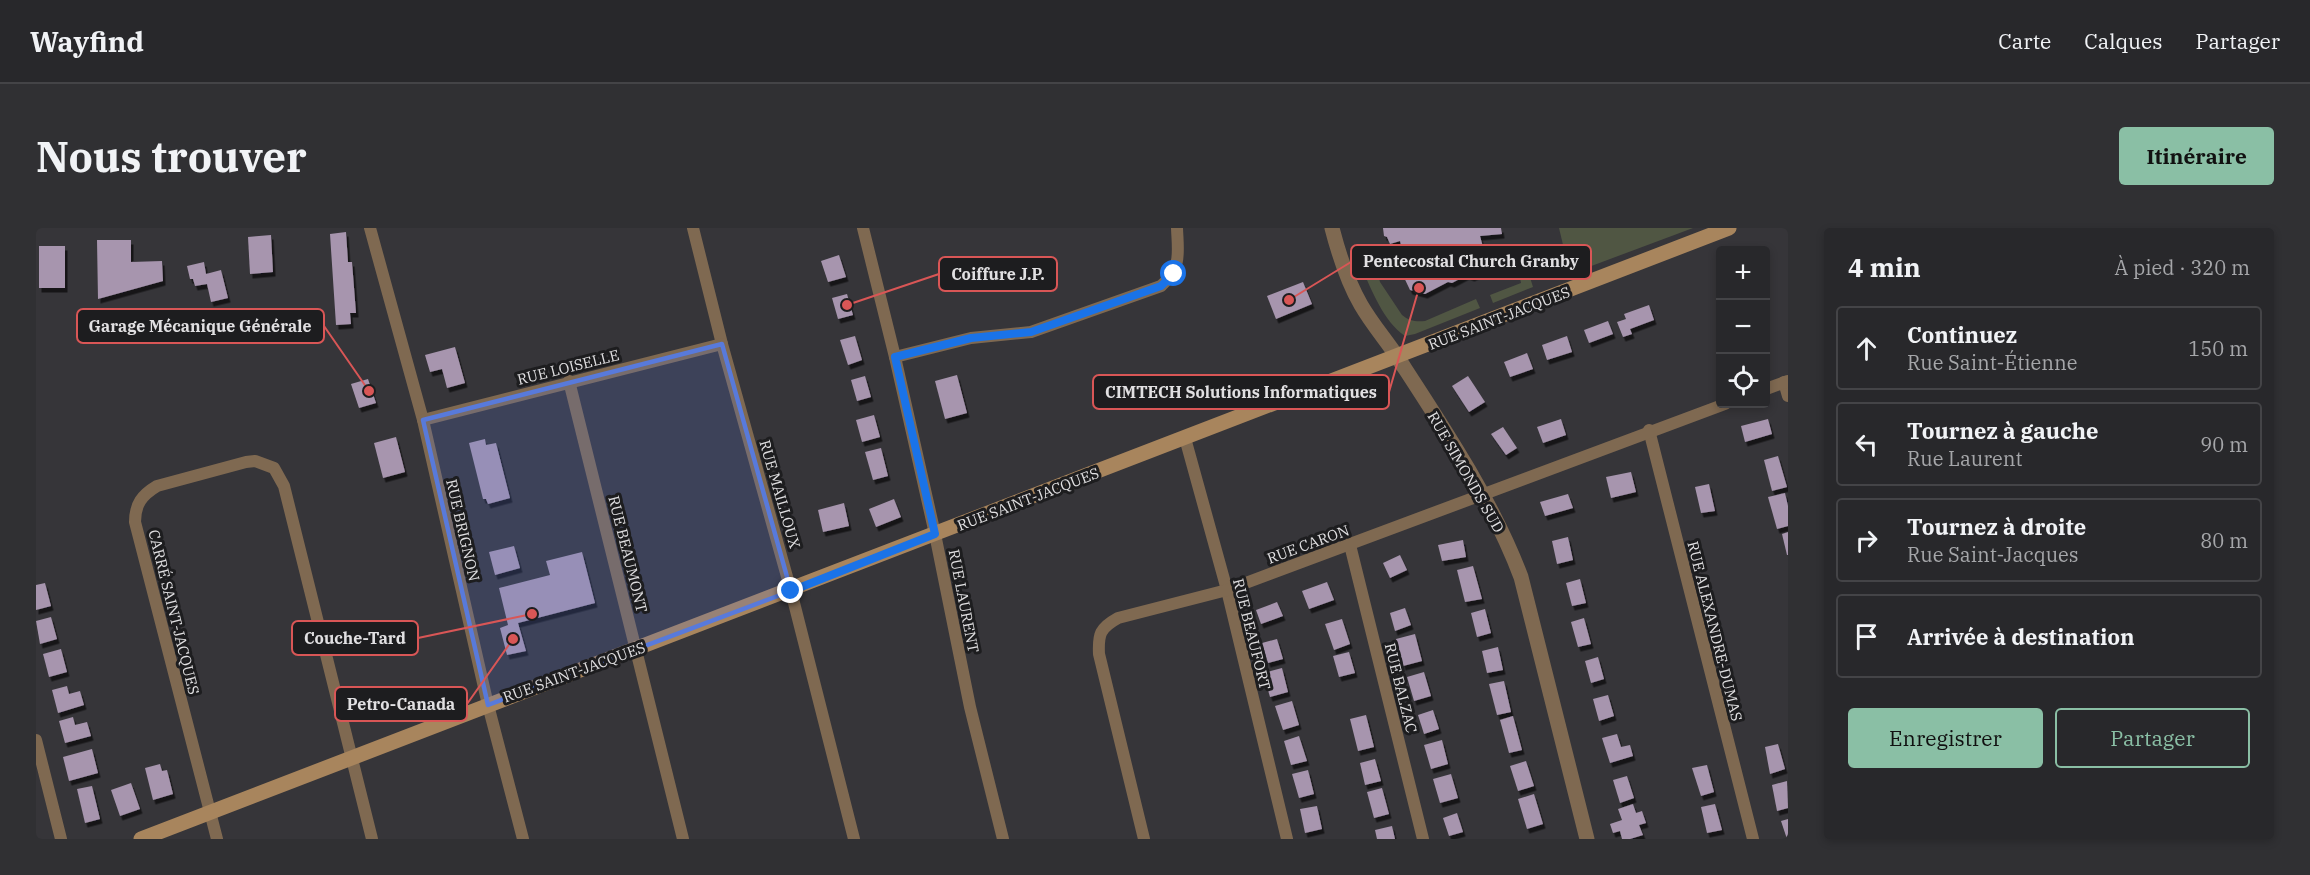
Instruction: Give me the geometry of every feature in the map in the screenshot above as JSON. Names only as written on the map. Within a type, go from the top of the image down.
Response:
[{"type":"main road","name":"RUE SAINT-JACQUES","points":[[141,839],[791,591],[1729,228]]},
{"type":"street","name":"RUE BRIGNON","points":[[370,228],[423,420],[488,705],[523,839]]},
{"type":"street","name":"RUE MAILLOUX","points":[[693,228],[722,344],[791,591],[854,839]]},
{"type":"street","name":"RUE LAURENT","points":[[863,228],[935,534],[970,707],[1003,839]]},
{"type":"street","points":[[895,357],[971,338],[1031,332],[1161,286],[1174,274],[1178,261],[1177,228]]},
{"type":"street","name":"RUE SIMONDS SUD","points":[[1332,228],[1342,266],[1361,305],[1398,357],[1482,493],[1511,551],[1521,578],[1587,839]]},
{"type":"street","name":"RUE LOISELLE","points":[[423,420],[569,381],[722,344]]},
{"type":"street","name":"RUE BEAUMONT","points":[[569,381],[683,839]]},
{"type":"street","points":[[1770,388],[1786,382],[1788,396]]},
{"type":"street","name":"RUE CARON","points":[[1144,839],[1099,654],[1098,638],[1105,625],[1118,618],[1227,590],[1648,430],[1716,407]]},
{"type":"street","name":"RUE ALEXANDRE-DUMAS","points":[[1648,430],[1753,839]]},
{"type":"street","name":"RUE BEAUFORT","points":[[1185,438],[1227,590],[1287,839]]},
{"type":"street","name":"CARRÉ SAINT-JACQUES","points":[[217,839],[135,522],[135,512],[139,501],[157,486],[255,461],[274,468],[284,486],[372,839]]},
{"type":"street","name":"RUE BALZAC","points":[[1350,545],[1423,839]]},
{"type":"street","points":[[36,740],[61,839]]},
{"type":"highlighted area","points":[[722,344],[791,591],[488,705],[423,420]]},
{"type":"green space","points":[[1559,228],[1693,228],[1570,274]]},
{"type":"green space","points":[[1374,263],[1380,282],[1402,315],[1410,320],[1425,321],[1476,299],[1480,308],[1405,336],[1384,314],[1361,267]]},
{"type":"green space","points":[[1527,268],[1533,287],[1493,303],[1490,295],[1521,283],[1519,273]]},
{"type":"building","points":[[1383,228],[1501,228],[1502,234],[1480,236],[1489,269],[1472,277],[1467,275],[1452,283],[1448,282],[1425,294],[1410,290],[1401,271],[1404,268],[1399,265],[1396,251],[1402,249],[1400,241],[1390,244],[1384,236]]},
{"type":"building","points":[[346,232],[348,262],[352,262],[356,313],[350,313],[351,324],[336,325],[330,234]]},
{"type":"building","points":[[271,235],[273,272],[250,274],[248,237]]},
{"type":"building","points":[[97,240],[131,240],[131,262],[162,261],[163,281],[98,299]]},
{"type":"building","points":[[39,246],[65,246],[65,288],[39,288]]},
{"type":"building","points":[[839,255],[846,277],[828,282],[821,261]]},
{"type":"building","points":[[204,262],[206,274],[221,270],[228,298],[211,302],[207,284],[195,286],[193,279],[190,279],[187,266]]},
{"type":"building","points":[[1303,282],[1312,304],[1276,319],[1267,296]]},
{"type":"building","points":[[847,294],[853,315],[838,319],[832,298]]},
{"type":"building","points":[[1649,305],[1654,320],[1630,329],[1632,334],[1623,337],[1617,322],[1626,319],[1624,314]]},
{"type":"building","points":[[1608,321],[1613,334],[1589,343],[1584,330]]},
{"type":"building","points":[[855,336],[862,360],[848,365],[840,340]]},
{"type":"building","points":[[1567,336],[1572,352],[1547,360],[1542,345]]},
{"type":"building","points":[[455,347],[465,383],[447,388],[442,369],[430,372],[425,355]]},
{"type":"building","points":[[1527,353],[1533,369],[1510,377],[1504,362]]},
{"type":"building","points":[[957,375],[967,413],[945,419],[935,381]]},
{"type":"building","points":[[865,376],[871,397],[857,401],[851,380]]},
{"type":"building","points":[[1468,376],[1485,402],[1469,412],[1452,386]]},
{"type":"building","points":[[368,379],[376,403],[359,408],[351,384]]},
{"type":"building","points":[[874,415],[880,437],[862,442],[856,420]]},
{"type":"building","points":[[1561,419],[1566,435],[1543,443],[1537,427]]},
{"type":"building","points":[[1768,419],[1772,434],[1745,442],[1741,426]]},
{"type":"building","points":[[1503,427],[1517,448],[1506,455],[1491,434]]},
{"type":"building","points":[[396,437],[405,472],[383,478],[374,443]]},
{"type":"building","points":[[485,439],[486,445],[496,443],[510,498],[488,504],[486,499],[483,499],[469,443]]},
{"type":"building","points":[[881,448],[888,476],[873,480],[865,452]]},
{"type":"building","points":[[1778,456],[1787,487],[1772,491],[1764,460]]},
{"type":"building","points":[[1631,472],[1636,492],[1611,498],[1606,477]]},
{"type":"building","points":[[1709,484],[1715,511],[1701,513],[1695,487]]},
{"type":"building","points":[[1785,493],[1788,506],[1788,526],[1777,529],[1768,497]]},
{"type":"building","points":[[1568,494],[1573,508],[1545,516],[1540,502]]},
{"type":"building","points":[[894,499],[901,517],[876,527],[869,509]]},
{"type":"building","points":[[844,503],[849,526],[823,532],[818,510]]},
{"type":"building","points":[[1788,532],[1788,555],[1787,555],[1782,534]]},
{"type":"building","points":[[1568,537],[1573,560],[1557,564],[1552,541]]},
{"type":"building","points":[[1463,540],[1466,557],[1442,561],[1438,545]]},
{"type":"building","points":[[514,546],[520,568],[495,575],[489,552]]},
{"type":"building","points":[[582,552],[595,603],[518,623],[526,651],[507,655],[500,628],[508,625],[499,588],[550,575],[546,561]]},
{"type":"building","points":[[1400,555],[1407,570],[1390,578],[1383,563]]},
{"type":"building","points":[[1473,566],[1482,599],[1465,602],[1457,570]]},
{"type":"building","points":[[1580,579],[1586,603],[1572,606],[1566,583]]},
{"type":"building","points":[[1327,582],[1334,600],[1309,609],[1302,591]]},
{"type":"building","points":[[45,583],[51,606],[36,610],[36,585]]},
{"type":"building","points":[[1277,602],[1283,616],[1261,624],[1256,610]]},
{"type":"building","points":[[1405,608],[1411,625],[1395,631],[1390,613]]},
{"type":"building","points":[[1485,609],[1491,633],[1477,637],[1471,613]]},
{"type":"building","points":[[51,617],[57,639],[40,644],[36,621]]},
{"type":"building","points":[[1584,618],[1591,644],[1578,647],[1571,622]]},
{"type":"building","points":[[1342,619],[1350,644],[1334,650],[1325,624]]},
{"type":"building","points":[[1415,634],[1422,661],[1403,666],[1396,639]]},
{"type":"building","points":[[1277,639],[1283,659],[1268,663],[1262,643]]},
{"type":"building","points":[[1498,647],[1503,670],[1487,673],[1482,651]]},
{"type":"building","points":[[61,649],[67,672],[49,677],[43,654]]},
{"type":"building","points":[[1349,652],[1355,673],[1339,677],[1333,656]]},
{"type":"building","points":[[1598,657],[1604,679],[1591,683],[1585,661]]},
{"type":"building","points":[[1282,668],[1288,692],[1270,697],[1263,673]]},
{"type":"building","points":[[1424,672],[1431,696],[1414,701],[1407,677]]},
{"type":"building","points":[[1504,681],[1511,712],[1497,715],[1489,684]]},
{"type":"building","points":[[67,686],[69,694],[80,691],[84,705],[58,713],[52,690]]},
{"type":"building","points":[[1608,695],[1614,716],[1599,721],[1593,699]]},
{"type":"building","points":[[1292,701],[1299,725],[1283,730],[1275,706]]},
{"type":"building","points":[[1433,710],[1439,729],[1424,734],[1418,715]]},
{"type":"building","points":[[1366,715],[1374,747],[1358,751],[1350,719]]},
{"type":"building","points":[[1513,716],[1522,750],[1509,753],[1500,720]]},
{"type":"building","points":[[73,717],[75,725],[87,722],[91,736],[65,743],[59,721]]},
{"type":"building","points":[[1617,734],[1621,747],[1630,745],[1633,756],[1610,763],[1602,738]]},
{"type":"building","points":[[1299,736],[1307,761],[1291,765],[1284,741]]},
{"type":"building","points":[[1442,740],[1448,764],[1431,769],[1424,745]]},
{"type":"building","points":[[1778,744],[1785,769],[1770,774],[1765,747]]},
{"type":"building","points":[[92,749],[98,773],[69,781],[63,757]]},
{"type":"building","points":[[1375,759],[1381,781],[1365,785],[1360,763]]},
{"type":"building","points":[[1526,761],[1534,786],[1518,791],[1510,766]]},
{"type":"building","points":[[160,764],[162,771],[167,770],[173,794],[153,800],[145,768]]},
{"type":"building","points":[[1707,765],[1714,792],[1701,796],[1692,768]]},
{"type":"building","points":[[1308,770],[1314,794],[1299,798],[1292,774]]},
{"type":"building","points":[[1451,774],[1458,798],[1440,803],[1433,779]]},
{"type":"building","points":[[1627,776],[1634,798],[1620,803],[1613,780]]},
{"type":"building","points":[[1787,781],[1788,808],[1777,811],[1772,785]]},
{"type":"building","points":[[131,783],[140,809],[120,816],[111,790]]},
{"type":"building","points":[[92,786],[100,819],[85,823],[77,789]]},
{"type":"building","points":[[1382,788],[1389,814],[1374,818],[1367,792]]},
{"type":"building","points":[[1534,794],[1543,824],[1527,829],[1518,799]]},
{"type":"building","points":[[1633,804],[1636,813],[1642,811],[1646,823],[1639,825],[1643,835],[1622,839],[1620,831],[1613,833],[1610,824],[1622,820],[1618,809]]},
{"type":"building","points":[[1715,804],[1722,830],[1707,833],[1701,807]]},
{"type":"building","points":[[1317,806],[1322,829],[1305,833],[1300,809]]},
{"type":"building","points":[[1457,813],[1463,832],[1449,836],[1443,818]]},
{"type":"building","points":[[1788,819],[1788,839],[1787,839],[1781,821]]},
{"type":"building","points":[[1392,826],[1395,839],[1377,839],[1375,830]]},
{"type":"place","name":"CIMTECH Solutions Informatiques","points":[[1419,288]]},
{"type":"place","name":"Pentecostal Church Granby","points":[[1289,300]]},
{"type":"place","name":"Coiffure J.P.","points":[[847,305]]},
{"type":"place","name":"Garage Mécanique Générale","points":[[369,391]]},
{"type":"place","name":"Couche-Tard","points":[[532,614]]},
{"type":"place","name":"Petro-Canada","points":[[513,639]]},
{"type":"route","points":[[791,591],[935,534],[895,357],[971,338],[1031,332],[1161,286],[1174,274]]}]
